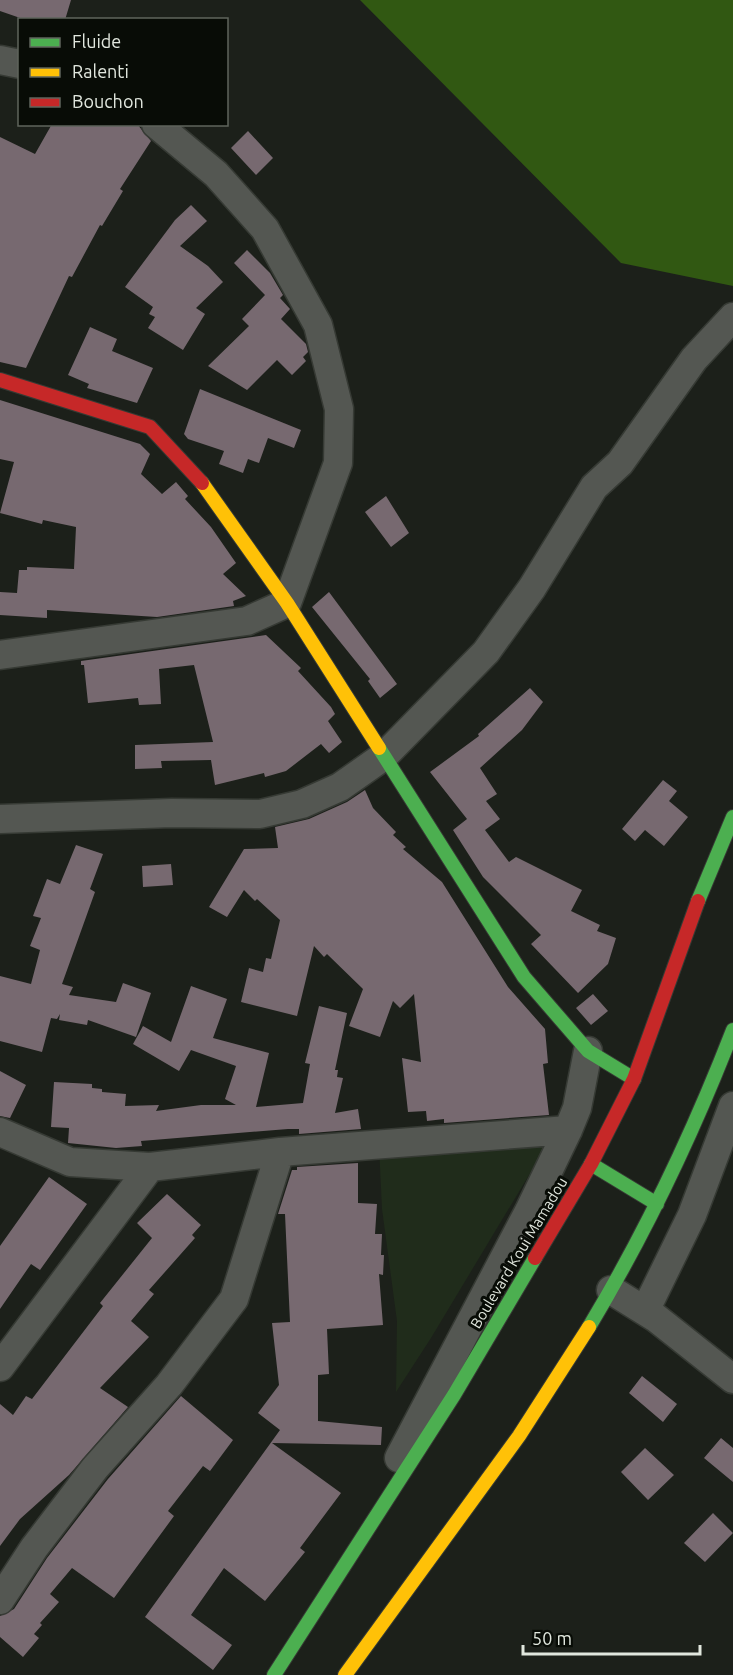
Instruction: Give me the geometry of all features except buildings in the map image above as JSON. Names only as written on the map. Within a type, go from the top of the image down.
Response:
[{"type":"main road","points":[[0,380],[150,427],[210,493],[287,603],[525,977],[588,1051],[634,1079]]},
{"type":"main road","name":"Boulevard Koui Mamadou","points":[[274,1675],[454,1395],[591,1164],[634,1079],[666,995],[687,926],[733,818]]},
{"type":"main road","points":[[345,1675],[514,1441],[572,1355],[657,1204],[706,1104],[733,1030]]},
{"type":"main road","points":[[591,1164],[657,1204]]},
{"type":"street","points":[[0,60],[18,64]]},
{"type":"street","points":[[0,655],[247,621],[287,603],[338,463],[339,409],[318,325],[265,229],[216,174],[158,126]]},
{"type":"street","points":[[0,819],[172,813],[260,814],[322,797],[384,756],[486,652],[532,588],[594,487],[620,463],[694,359],[733,317]]},
{"type":"street","points":[[354,1552],[423,1409],[529,1211],[568,1130],[577,1108],[588,1051]]},
{"type":"street","points":[[645,1311],[692,1215],[733,1106]]},
{"type":"street","points":[[0,1132],[70,1161],[150,1167],[280,1152],[568,1130]]},
{"type":"street","points":[[0,1600],[34,1548],[95,1468],[169,1385],[234,1299],[280,1152]]},
{"type":"street","points":[[0,1367],[150,1167]]},
{"type":"street","points":[[610,1290],[645,1311],[704,1353],[733,1379]]},
{"type":"shaded area","points":[[550,1140],[396,1392],[397,1321],[382,1209],[379,1146]]},
{"type":"green space","points":[[360,0],[733,0],[733,286],[621,263]]},
{"type":"traffic: fast","points":[[379,748],[524,977],[588,1051],[634,1079]]},
{"type":"traffic: fast","points":[[698,901],[733,817]]},
{"type":"traffic: fast","points":[[589,1327],[630,1255],[667,1182],[702,1106],[733,1030]]},
{"type":"traffic: fast","points":[[591,1164],[657,1204]]},
{"type":"traffic: fast","points":[[274,1675],[454,1395],[535,1258]]},
{"type":"traffic: slow","points":[[202,483],[287,603],[379,748]]},
{"type":"traffic: slow","points":[[345,1675],[519,1436],[589,1327]]},
{"type":"traffic: jam","points":[[0,380],[150,427],[202,483]]},
{"type":"traffic: jam","points":[[535,1258],[591,1164],[634,1079],[698,901]]}]
